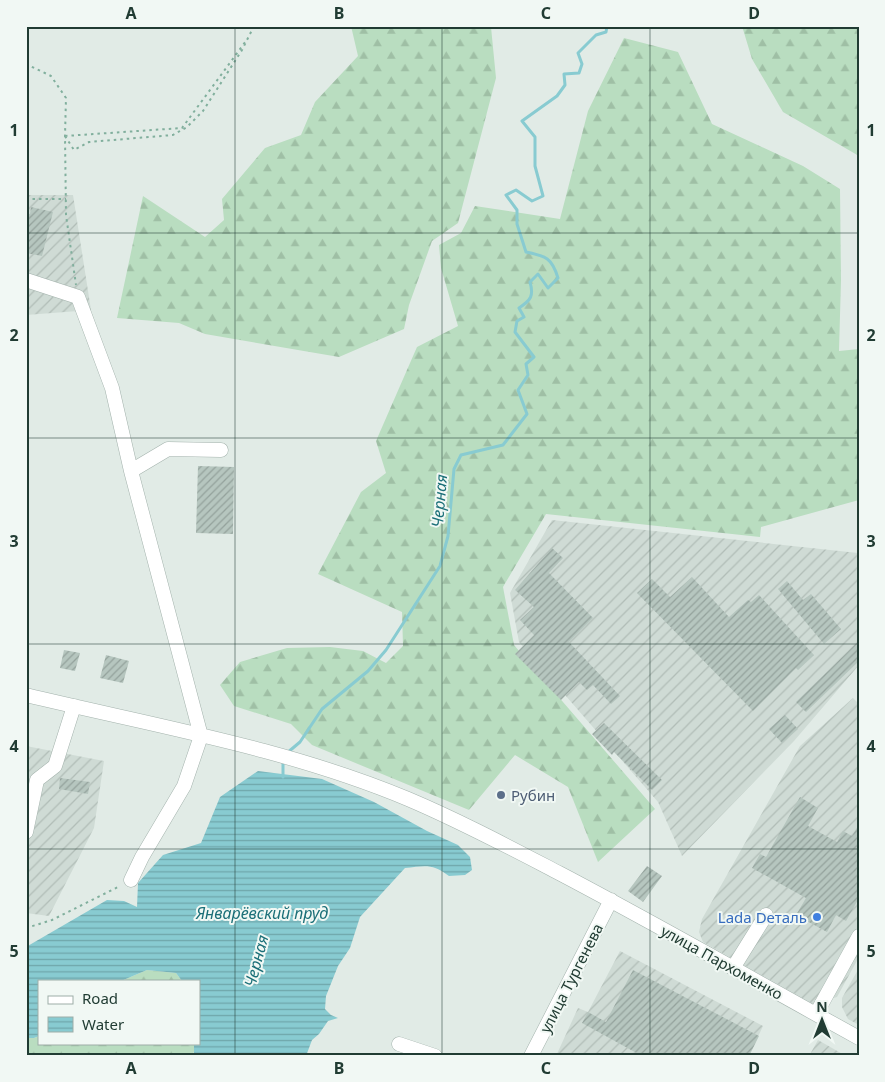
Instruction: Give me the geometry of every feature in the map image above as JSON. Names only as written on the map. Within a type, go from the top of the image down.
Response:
[{"type":"street","points":[[26,280],[78,297],[112,388],[130,471],[202,736],[184,786],[142,857],[131,880]]},
{"type":"street","points":[[130,471],[168,449],[221,450]]},
{"type":"street","name":"улица Пархоменко","points":[[26,695],[272,752],[314,765],[406,799],[471,827],[611,900],[859,1038]]},
{"type":"street","points":[[26,832],[38,780],[55,766],[74,706]]},
{"type":"street","name":"улица Тургенева","points":[[531,1056],[611,900]]},
{"type":"street","points":[[733,968],[766,915]]},
{"type":"street","points":[[816,1014],[859,936]]},
{"type":"street","points":[[399,1044],[435,1056]]},
{"type":"path","points":[[65,136],[74,150],[89,142],[173,135],[188,128],[203,111],[256,26]]},
{"type":"path","points":[[65,136],[182,128],[250,36]]},
{"type":"path","points":[[26,64],[51,76],[66,98],[66,215],[78,297]]},
{"type":"path","points":[[26,199],[66,199]]},
{"type":"path","points":[[26,928],[52,920],[131,880]]},
{"type":"shaded area","points":[[26,195],[73,195],[91,310],[26,315]]},
{"type":"shaded area","points":[[552,520],[858,553],[859,555],[859,665],[794,741],[682,856],[658,802],[519,642],[510,593]]},
{"type":"shaded area","points":[[853,698],[859,704],[859,957],[837,997],[813,1004],[703,942],[699,932],[702,919],[800,746]]},
{"type":"shaded area","points":[[26,746],[104,761],[94,828],[49,916],[26,913]]},
{"type":"shaded area","points":[[620,951],[763,1026],[749,1056],[556,1056],[578,1008],[588,1012]]},
{"type":"shaded area","points":[[859,968],[859,1025],[848,1019],[842,1007],[842,998]]},
{"type":"shaded area","points":[[818,1040],[846,1056],[809,1056]]},
{"type":"green space","points":[[351,26],[493,26],[491,27],[496,78],[458,223],[432,241],[409,305],[404,329],[339,357],[205,334],[179,323],[117,318],[143,196],[205,237],[224,220],[222,199],[265,148],[301,135],[315,102],[358,56]]},
{"type":"green space","points":[[742,26],[859,26],[859,156],[783,112],[752,59]]},
{"type":"green space","points":[[624,38],[678,52],[712,124],[803,166],[840,189],[841,280],[839,351],[859,349],[859,500],[761,527],[760,537],[546,514],[503,587],[514,645],[655,809],[598,862],[568,787],[515,755],[469,810],[312,745],[291,724],[234,706],[220,685],[240,662],[287,648],[330,647],[363,651],[386,663],[403,646],[402,612],[318,574],[361,492],[386,473],[376,441],[417,347],[458,326],[441,268],[439,245],[461,233],[475,206],[560,219],[588,111]]},
{"type":"green space","points":[[147,970],[176,973],[181,980],[123,980]]},
{"type":"green space","points":[[38,1036],[38,1044],[194,1044],[194,1052],[192,1056],[26,1056],[26,1038]]},
{"type":"water","name":"Январёвский пруд","points":[[258,771],[322,779],[374,802],[427,831],[458,845],[470,857],[472,870],[465,875],[449,876],[433,867],[405,868],[360,917],[350,948],[338,966],[326,996],[325,1009],[331,1015],[338,1018],[328,1021],[312,1040],[306,1056],[194,1056],[194,1044],[200,1044],[200,980],[181,980],[176,973],[147,970],[123,980],[38,980],[38,1036],[26,1038],[26,947],[107,900],[124,901],[137,907],[138,883],[163,855],[201,843],[220,797]]},
{"type":"building","points":[[31,207],[53,212],[42,256],[26,253],[26,213],[30,214]]},
{"type":"building","points":[[198,466],[234,467],[233,534],[196,533]]},
{"type":"building","points":[[552,548],[563,558],[549,573],[593,618],[569,642],[620,696],[611,704],[593,685],[587,690],[579,682],[561,700],[515,654],[534,635],[520,620],[534,607],[515,590]]},
{"type":"building","points":[[692,577],[729,617],[748,600],[751,602],[759,595],[814,655],[798,670],[796,668],[753,711],[637,593],[652,579],[670,597]]},
{"type":"building","points":[[787,581],[803,600],[811,594],[841,629],[824,644],[778,589]]},
{"type":"building","points":[[859,641],[859,661],[806,712],[796,702]]},
{"type":"building","points":[[64,650],[80,653],[75,671],[60,668]]},
{"type":"building","points":[[106,655],[129,661],[123,683],[100,678]]},
{"type":"building","points":[[785,715],[798,729],[782,743],[769,729]]},
{"type":"building","points":[[604,723],[662,780],[652,790],[614,752],[612,755],[592,734]]},
{"type":"building","points":[[60,778],[90,782],[88,794],[59,789]]},
{"type":"building","points":[[800,797],[818,808],[808,826],[837,842],[843,831],[852,836],[859,824],[859,898],[846,921],[836,915],[827,932],[796,915],[806,898],[752,868],[760,854],[766,857]]},
{"type":"building","points":[[647,866],[662,876],[643,902],[628,891]]},
{"type":"building","points":[[633,970],[759,1036],[749,1056],[642,1056],[582,1023],[588,1012],[606,1022]]},
{"type":"waterway","name":"Черная","points":[[287,753],[300,742],[322,709],[368,671],[386,650],[440,566],[448,536],[454,469],[461,455],[503,445],[527,414],[518,390],[528,375],[526,364],[534,357],[515,332],[517,321],[524,317],[519,308],[530,297],[532,291],[530,282],[538,274],[548,288],[558,278],[551,262],[539,255],[526,252],[517,224],[517,210],[506,195],[516,190],[532,201],[543,196],[535,166],[535,137],[522,121],[557,96],[565,85],[564,74],[579,73],[582,64],[578,53],[596,35],[606,32],[607,26]]},
{"type":"waterway","name":"Черная","points":[[283,760],[283,777]]},
{"type":"place","name":"Рубин","points":[[501,795]]},
{"type":"place","name":"Lada Dеталь","points":[[817,917]]}]
